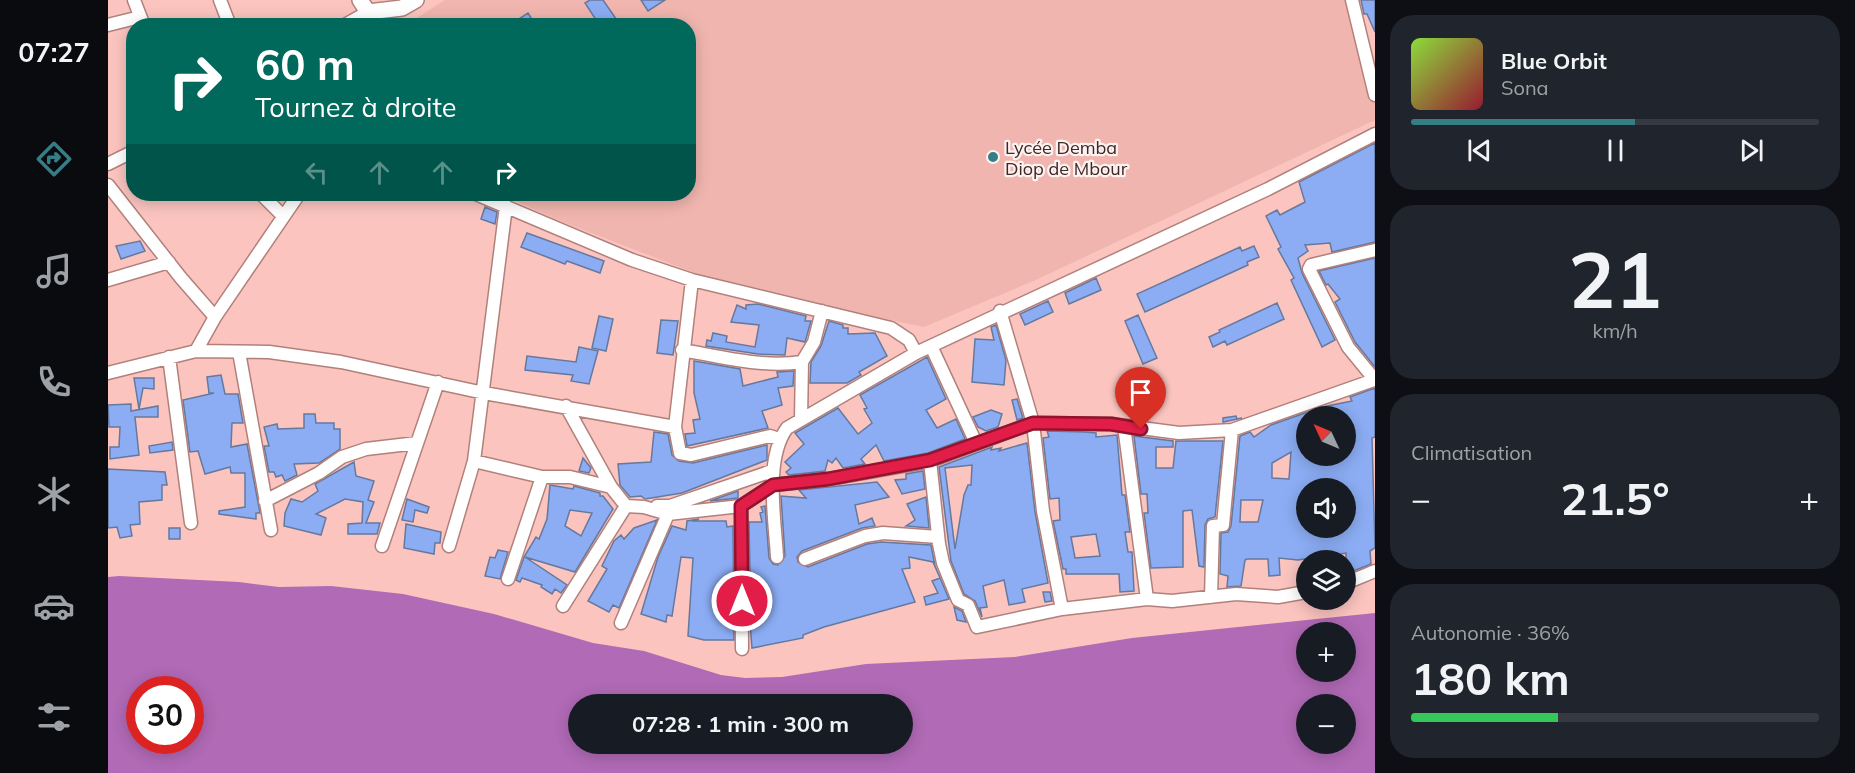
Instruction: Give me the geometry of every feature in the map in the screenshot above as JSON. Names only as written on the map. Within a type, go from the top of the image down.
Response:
[{"type":"main road","points":[[364,13],[402,8],[416,0]]},
{"type":"street","points":[[134,0],[141,18]]},
{"type":"street","points":[[221,0],[227,18]]},
{"type":"street","points":[[1352,0],[1375,95]]},
{"type":"street","points":[[108,25],[126,23]]},
{"type":"street","points":[[777,557],[772,471],[779,439],[787,428],[916,352],[1000,311],[1268,189],[1375,134]]},
{"type":"street","points":[[108,164],[126,155]]},
{"type":"street","points":[[108,184],[215,317]]},
{"type":"street","points":[[268,201],[282,216]]},
{"type":"street","points":[[196,351],[215,317],[294,201]]},
{"type":"street","points":[[494,201],[632,260],[692,280],[891,328],[909,340],[916,352]]},
{"type":"street","points":[[449,546],[474,461],[506,206]]},
{"type":"street","points":[[644,507],[668,514],[741,506],[773,485],[828,479],[930,460],[1033,423],[1124,426],[1179,433],[1232,430],[1375,380],[1347,347],[1308,269],[1311,265],[1375,250]]},
{"type":"street","points":[[108,280],[169,261]]},
{"type":"street","points":[[692,280],[682,350],[675,427],[680,453],[691,455],[770,436],[779,439]]},
{"type":"street","points":[[801,419],[802,362],[814,342],[822,311]]},
{"type":"street","points":[[1000,311],[1033,423],[1043,510],[1062,609]]},
{"type":"street","points":[[931,346],[976,442]]},
{"type":"street","points":[[682,350],[781,366],[802,362]]},
{"type":"street","points":[[108,373],[196,351],[269,352],[341,362],[484,393],[675,427]]},
{"type":"street","points":[[239,352],[271,530]]},
{"type":"street","points":[[169,357],[191,523]]},
{"type":"street","points":[[382,546],[438,382]]},
{"type":"street","points":[[566,406],[611,487],[626,506],[670,506],[772,471]]},
{"type":"street","points":[[1124,426],[1148,599]]},
{"type":"street","points":[[1210,597],[1213,526],[1223,525],[1232,430]]},
{"type":"street","points":[[266,501],[342,457],[366,449],[417,443]]},
{"type":"street","points":[[930,460],[943,562],[958,600],[968,606],[977,627],[1062,609],[1148,599],[1172,602],[1210,597],[1278,597],[1296,594]]},
{"type":"street","points":[[474,461],[542,477],[570,477],[611,487]]},
{"type":"street","points":[[508,579],[542,477]]},
{"type":"street","points":[[563,606],[626,506]]},
{"type":"street","points":[[741,506],[742,649]]},
{"type":"street","points":[[621,623],[668,514]]},
{"type":"street","points":[[805,559],[865,536],[883,533],[938,537]]},
{"type":"street","points":[[1356,579],[1375,571]]},
{"type":"shaded area","name":"Lycée Demba Diop de Mbour","points":[[445,0],[1349,0],[1375,101],[1375,120],[1038,279],[924,327],[731,287],[555,219],[516,201],[696,201],[696,18],[417,18]]},
{"type":"shaded area","points":[[108,577],[239,582],[279,587],[331,586],[403,594],[494,614],[593,643],[644,651],[721,675],[745,678],[782,677],[866,664],[1015,657],[1132,638],[1375,613],[1375,773],[108,773]]},
{"type":"building","points":[[590,0],[603,0],[615,18],[595,18],[585,3]]},
{"type":"building","points":[[641,0],[665,0],[648,11]]},
{"type":"building","points":[[1361,0],[1375,0],[1375,32],[1367,14],[1364,14]]},
{"type":"building","points":[[528,13],[531,18],[520,18]]},
{"type":"building","points":[[1375,143],[1375,242],[1332,252],[1330,243],[1305,245],[1308,251],[1298,258],[1302,273],[1335,340],[1322,347],[1291,280],[1294,278],[1278,249],[1281,247],[1266,216],[1277,210],[1280,215],[1305,202],[1299,182]]},
{"type":"building","points":[[485,207],[497,212],[495,224],[481,219]]},
{"type":"building","points":[[527,233],[604,261],[600,273],[567,261],[565,264],[521,247]]},
{"type":"building","points":[[140,241],[145,251],[121,259],[116,246]]},
{"type":"building","points":[[1254,246],[1259,257],[1247,262],[1248,265],[1145,312],[1137,294],[1240,247],[1242,251]]},
{"type":"building","points":[[1375,258],[1375,367],[1355,342],[1335,302],[1340,299],[1328,284],[1326,285],[1319,271]]},
{"type":"building","points":[[1096,278],[1101,290],[1069,304],[1065,293]]},
{"type":"building","points":[[1048,301],[1053,312],[1025,325],[1020,314]]},
{"type":"building","points":[[1277,303],[1284,319],[1227,345],[1225,341],[1213,347],[1209,337],[1220,332],[1219,330]]},
{"type":"building","points":[[758,304],[806,316],[805,321],[811,321],[805,342],[787,338],[785,355],[758,354],[706,346],[707,340],[711,341],[713,333],[727,336],[726,342],[755,347],[759,325],[731,322],[737,305],[746,309],[746,305]]},
{"type":"building","points":[[1138,315],[1157,358],[1143,364],[1125,321]]},
{"type":"building","points":[[599,316],[613,319],[606,351],[592,348]]},
{"type":"building","points":[[661,320],[678,321],[673,355],[657,353]]},
{"type":"building","points":[[829,321],[848,328],[848,334],[875,333],[887,356],[859,372],[861,375],[847,383],[810,383],[811,362],[821,346]]},
{"type":"building","points":[[996,325],[1006,360],[1004,385],[972,382],[975,339],[994,340],[991,327]]},
{"type":"building","points":[[579,347],[598,351],[589,384],[571,381],[573,375],[525,370],[527,356],[576,362]]},
{"type":"building","points":[[927,357],[946,399],[926,410],[937,428],[956,419],[965,439],[928,453],[884,461],[876,445],[861,459],[865,464],[843,468],[836,458],[832,463],[828,460],[825,471],[789,475],[786,472],[791,468],[785,462],[804,444],[795,433],[838,408],[858,434],[872,423],[864,409],[867,408],[860,395]]},
{"type":"building","points":[[694,361],[740,369],[743,386],[778,377],[777,372],[794,371],[793,386],[778,388],[782,405],[762,411],[768,428],[687,446],[685,434],[695,433],[693,420],[700,419],[694,393]]},
{"type":"building","points":[[221,375],[225,394],[238,394],[243,423],[232,423],[231,447],[247,444],[260,513],[256,513],[256,519],[219,514],[219,511],[245,507],[245,473],[231,473],[230,467],[205,474],[198,451],[190,452],[183,400],[214,393],[209,393],[207,377]]},
{"type":"building","points":[[134,378],[154,378],[154,389],[143,388],[139,409]]},
{"type":"building","points":[[1375,388],[1375,437],[1372,438],[1375,548],[1370,551],[1371,564],[1356,570],[1356,550],[1296,550],[1296,560],[1279,558],[1280,575],[1269,576],[1268,559],[1245,560],[1241,586],[1227,587],[1228,576],[1220,574],[1221,533],[1228,532],[1231,526],[1240,436],[1250,432],[1254,437],[1271,425],[1296,416],[1296,466],[1356,466],[1356,406],[1327,406],[1352,401],[1350,397]],"holes":[[[1291,452],[1289,479],[1272,478],[1272,463]],[[1241,500],[1263,500],[1258,522],[1240,522]]]},
{"type":"building","points":[[1017,399],[1023,418],[1017,420],[1012,400]]},
{"type":"building","points":[[131,404],[131,411],[158,406],[158,417],[135,417],[139,455],[110,459],[110,447],[119,447],[120,427],[109,427],[108,405]]},
{"type":"building","points":[[991,410],[1002,414],[998,427],[986,431],[978,427],[973,417]]},
{"type":"building","points":[[304,414],[315,414],[316,423],[334,423],[334,429],[340,429],[340,449],[319,463],[294,464],[297,475],[285,481],[282,475],[276,477],[274,472],[269,472],[264,446],[269,446],[264,427],[277,424],[278,429],[304,428]]},
{"type":"building","points":[[1236,416],[1237,419],[1242,418],[1223,422],[1223,418]]},
{"type":"building","points":[[1047,431],[1096,433],[1096,437],[1117,435],[1122,495],[1125,495],[1130,532],[1125,532],[1128,552],[1132,552],[1134,591],[1120,592],[1119,574],[1066,574],[1066,569],[1063,569],[1053,521],[1060,520],[1059,498],[1050,499],[1043,438],[1049,437]],"holes":[[[1096,534],[1100,556],[1075,558],[1071,537]]]},
{"type":"building","points":[[654,432],[668,434],[672,455],[679,461],[693,463],[767,445],[767,460],[682,493],[645,499],[641,496],[630,497],[620,485],[618,464],[651,462]]},
{"type":"building","points":[[1134,436],[1173,441],[1173,447],[1156,447],[1156,468],[1173,468],[1176,441],[1223,441],[1215,517],[1208,519],[1205,525],[1204,567],[1199,566],[1192,510],[1183,511],[1183,567],[1151,568],[1144,513],[1148,513],[1147,494],[1141,494]]},
{"type":"building","points":[[172,442],[173,450],[150,453],[149,446]]},
{"type":"building","points":[[1027,443],[1035,512],[1048,583],[1022,589],[1025,602],[1009,605],[1004,580],[983,586],[987,607],[980,608],[982,617],[975,601],[964,594],[951,561],[939,467],[992,447],[991,450],[1001,448],[999,451]],"holes":[[[972,465],[971,485],[968,485],[964,495],[955,549],[945,468]]]},
{"type":"building","points":[[583,458],[591,468],[589,473],[579,471]]},
{"type":"building","points":[[354,462],[356,476],[374,481],[368,500],[374,502],[366,523],[380,523],[377,534],[348,534],[348,524],[362,523],[363,502],[345,499],[316,514],[326,518],[321,535],[284,526],[285,513],[291,499],[302,502],[318,491],[315,484]]},
{"type":"building","points":[[108,469],[165,472],[167,485],[162,485],[162,500],[139,502],[140,524],[130,525],[132,536],[120,538],[117,527],[108,528]]},
{"type":"building","points":[[923,471],[925,489],[902,494],[895,480],[906,479],[906,474]]},
{"type":"building","points":[[877,482],[889,497],[855,505],[859,524],[872,518],[875,526],[862,528],[802,551],[797,557],[798,562],[808,567],[867,544],[881,542],[931,545],[935,566],[949,599],[926,605],[924,597],[938,593],[932,581],[940,578],[933,562],[909,557],[910,568],[902,569],[915,602],[824,627],[803,635],[803,638],[752,648],[750,623],[760,621],[750,574],[749,522],[762,522],[761,507],[765,506],[769,558],[773,564],[778,565],[785,556],[781,496],[806,498],[799,490]]},
{"type":"building","points":[[550,485],[573,489],[574,486],[600,493],[600,496],[603,496],[613,509],[575,572],[525,557],[567,585],[561,593],[555,589],[552,594],[541,587],[542,585],[522,578],[520,582],[516,580],[524,557],[536,537],[539,539],[547,519]],"holes":[[[570,510],[592,513],[581,536],[565,526]]]},
{"type":"building","points":[[738,491],[738,498],[710,501]]},
{"type":"building","points":[[926,497],[929,528],[906,526],[915,520],[907,504]]},
{"type":"building","points":[[407,499],[429,507],[427,513],[415,510],[413,522],[402,520]]},
{"type":"building","points":[[699,519],[692,521],[726,521],[727,527],[733,526],[734,640],[704,640],[688,636],[693,558],[681,557],[672,616],[667,615],[666,622],[641,614],[658,557],[672,526],[686,530],[687,521]]},
{"type":"building","points":[[657,520],[619,608],[613,605],[609,612],[588,601],[607,569],[602,566],[614,541],[621,535],[624,539],[634,528]]},
{"type":"building","points":[[406,524],[441,532],[440,543],[435,543],[434,554],[404,548]]},
{"type":"building","points":[[169,528],[180,528],[180,539],[169,539]]},
{"type":"building","points":[[498,550],[508,552],[500,579],[485,576],[490,557],[495,558]]},
{"type":"building","points":[[1043,592],[1050,592],[1052,601],[1045,602]]},
{"type":"building","points":[[954,607],[962,611],[966,622],[957,620]]},
{"type":"place","name":"Lycée Demba Diop de Mbour","points":[[993,157]]},
{"type":"route","points":[[742,601],[741,506],[773,485],[828,479],[930,460],[1033,423],[1111,424],[1141,429]]}]
